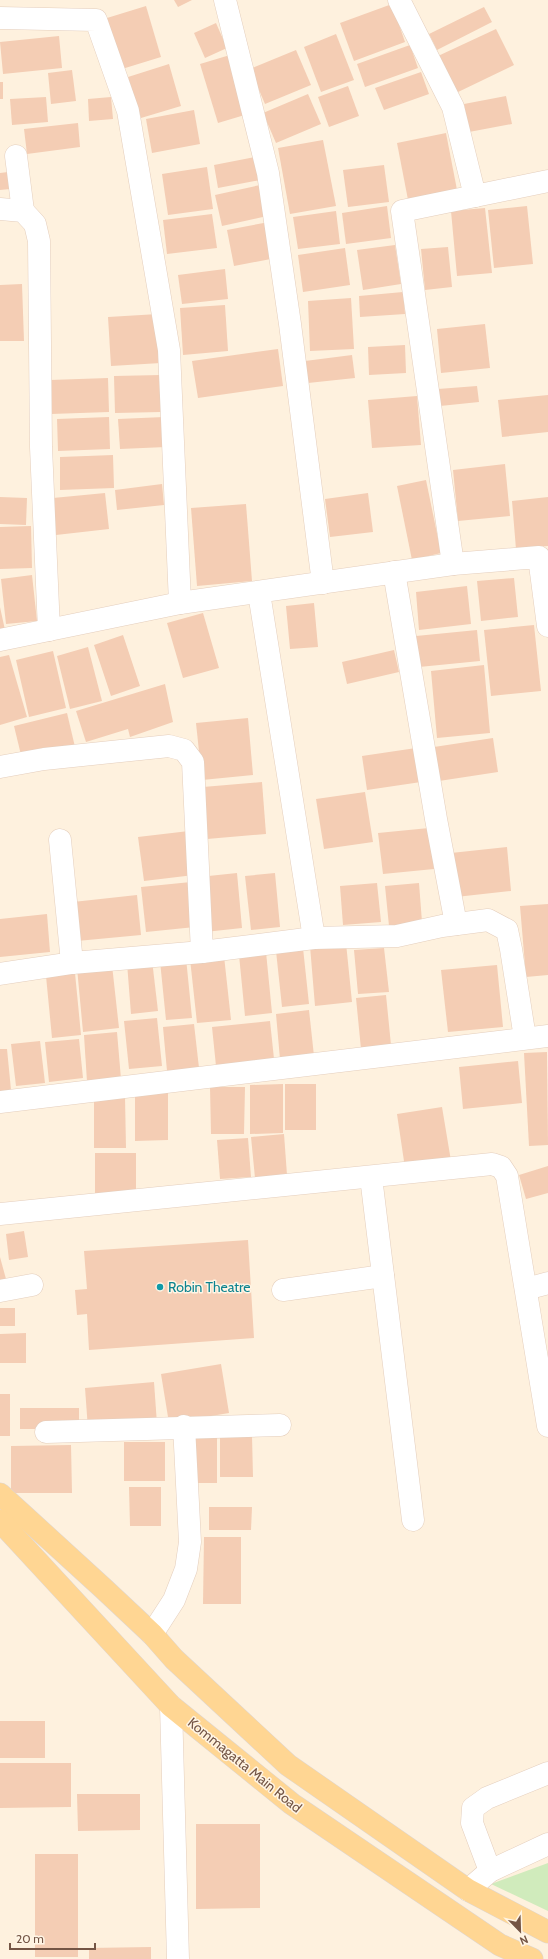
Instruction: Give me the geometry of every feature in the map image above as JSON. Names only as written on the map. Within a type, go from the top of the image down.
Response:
[{"type":"main road","points":[[0,1494],[152,1634],[174,1659],[288,1765],[468,1890],[548,1932]]},
{"type":"main road","name":"Kommagatta Main Road","points":[[0,1521],[171,1706],[292,1804],[500,1946],[532,1959]]},
{"type":"street","points":[[225,0],[268,173],[290,324],[323,583]]},
{"type":"street","points":[[399,0],[452,107],[475,196]]},
{"type":"street","points":[[0,18],[96,20],[128,111],[169,350],[180,603]]},
{"type":"street","points":[[16,156],[24,211],[34,224],[39,241],[41,447],[49,630]]},
{"type":"street","points":[[452,564],[402,211],[548,180]]},
{"type":"street","points":[[0,209],[24,211]]},
{"type":"street","points":[[0,640],[180,603],[259,593],[452,564],[543,556],[548,626]]},
{"type":"street","points":[[394,572],[436,819],[456,924]]},
{"type":"street","points":[[259,593],[314,938]]},
{"type":"street","points":[[0,768],[44,759],[169,746],[184,750],[193,762],[202,952]]},
{"type":"street","points":[[60,840],[72,962]]},
{"type":"street","points":[[0,974],[72,962],[202,952],[314,938],[397,936],[456,924],[488,920],[506,930],[512,949],[525,1038]]},
{"type":"street","points":[[0,1102],[548,1036]]},
{"type":"street","points":[[0,1214],[492,1164],[501,1167],[507,1176],[548,1426]]},
{"type":"street","points":[[371,1177],[414,1520]]},
{"type":"street","points":[[282,1290],[383,1276]]},
{"type":"street","points":[[526,1289],[548,1283]]},
{"type":"street","points":[[0,1291],[32,1285]]},
{"type":"street","points":[[46,1432],[184,1426],[280,1425]]},
{"type":"street","points":[[152,1634],[174,1600],[186,1569],[190,1542],[184,1426]]},
{"type":"street","points":[[171,1706],[178,1959]]},
{"type":"street","points":[[490,1871],[472,1823],[473,1808],[487,1798],[548,1773]]},
{"type":"street","points":[[468,1890],[490,1871],[548,1844]]},
{"type":"green space","points":[[548,1863],[548,1911],[491,1884]]},
{"type":"building","points":[[174,0],[192,0],[178,7]]},
{"type":"building","points":[[392,4],[405,42],[354,61],[340,23]]},
{"type":"building","points":[[146,6],[161,57],[122,69],[107,18]]},
{"type":"building","points":[[484,7],[492,22],[437,50],[429,34]]},
{"type":"building","points":[[216,23],[227,48],[205,58],[194,33]]},
{"type":"building","points":[[496,29],[514,65],[456,93],[438,56]]},
{"type":"building","points":[[336,34],[354,80],[321,92],[304,47]]},
{"type":"building","points":[[59,36],[62,68],[3,74],[0,42]]},
{"type":"building","points":[[410,45],[418,68],[365,87],[357,64]]},
{"type":"building","points":[[296,50],[311,85],[265,104],[250,69]]},
{"type":"building","points":[[230,55],[248,114],[218,123],[200,64]]},
{"type":"building","points":[[169,64],[181,106],[141,118],[128,77]]},
{"type":"building","points":[[72,70],[76,101],[51,104],[48,73]]},
{"type":"building","points":[[421,72],[429,94],[384,110],[375,88]]},
{"type":"building","points":[[0,82],[3,82],[3,99],[0,99]]},
{"type":"building","points":[[348,86],[359,116],[329,127],[318,97]]},
{"type":"building","points":[[308,94],[321,124],[276,143],[263,113]]},
{"type":"building","points":[[506,96],[512,124],[469,132],[464,104]]},
{"type":"building","points":[[46,97],[48,122],[12,125],[10,99]]},
{"type":"building","points":[[111,97],[113,119],[89,121],[88,99]]},
{"type":"building","points":[[194,110],[200,144],[152,153],[146,119]]},
{"type":"building","points":[[78,123],[80,147],[27,154],[24,129]]},
{"type":"building","points":[[446,133],[458,195],[409,205],[397,143]]},
{"type":"building","points":[[323,140],[336,206],[290,214],[278,148]]},
{"type":"building","points":[[255,157],[260,180],[218,188],[214,165]]},
{"type":"building","points":[[384,165],[389,202],[348,207],[343,170]]},
{"type":"building","points":[[207,167],[213,209],[168,215],[162,174]]},
{"type":"building","points":[[8,172],[10,189],[0,190],[0,173]]},
{"type":"building","points":[[260,185],[267,216],[222,226],[215,195]]},
{"type":"building","points":[[387,206],[391,238],[346,244],[342,213]]},
{"type":"building","points":[[527,206],[533,264],[494,268],[488,210]]},
{"type":"building","points":[[485,208],[492,273],[457,276],[451,211]]},
{"type":"building","points":[[336,211],[340,244],[298,249],[293,217]]},
{"type":"building","points":[[212,214],[217,248],[167,254],[163,220]]},
{"type":"building","points":[[269,222],[276,258],[234,266],[227,230]]},
{"type":"building","points":[[395,245],[401,284],[363,290],[357,250]]},
{"type":"building","points":[[448,247],[452,287],[425,290],[421,249]]},
{"type":"building","points":[[345,248],[350,285],[303,292],[298,255]]},
{"type":"building","points":[[225,269],[228,299],[182,304],[178,275]]},
{"type":"building","points":[[22,284],[24,341],[0,341],[0,285]]},
{"type":"building","points":[[403,292],[405,314],[360,317],[359,296]]},
{"type":"building","points":[[351,298],[354,349],[310,351],[308,301]]},
{"type":"building","points":[[225,305],[228,351],[183,355],[180,308]]},
{"type":"building","points":[[158,314],[161,363],[111,366],[108,317]]},
{"type":"building","points":[[485,324],[490,368],[441,373],[437,329]]},
{"type":"building","points":[[405,345],[406,373],[369,375],[368,347]]},
{"type":"building","points":[[278,349],[283,386],[198,398],[192,361]]},
{"type":"building","points":[[352,355],[355,378],[308,383],[305,361]]},
{"type":"building","points":[[161,375],[161,412],[115,413],[114,376]]},
{"type":"building","points":[[108,378],[109,412],[51,414],[50,380]]},
{"type":"building","points":[[477,386],[479,402],[440,406],[438,389]]},
{"type":"building","points":[[548,395],[548,432],[502,437],[498,400]]},
{"type":"building","points":[[417,396],[421,445],[372,448],[368,400]]},
{"type":"building","points":[[109,417],[110,449],[58,451],[57,419]]},
{"type":"building","points":[[164,417],[166,447],[120,449],[118,419]]},
{"type":"building","points":[[113,455],[114,488],[60,490],[60,457]]},
{"type":"building","points":[[505,464],[510,516],[458,521],[453,470]]},
{"type":"building","points":[[426,480],[441,553],[412,560],[397,486]]},
{"type":"building","points":[[162,484],[164,505],[117,510],[115,490]]},
{"type":"building","points":[[105,493],[109,529],[56,535],[53,498]]},
{"type":"building","points":[[368,493],[373,532],[330,537],[325,499]]},
{"type":"building","points":[[0,497],[27,498],[26,525],[0,524]]},
{"type":"building","points":[[548,497],[548,546],[516,549],[512,501]]},
{"type":"building","points":[[246,504],[252,581],[197,586],[191,508]]},
{"type":"building","points":[[31,526],[32,568],[0,569],[0,527]]},
{"type":"building","points":[[32,575],[37,621],[6,624],[1,579]]},
{"type":"building","points":[[514,578],[518,617],[481,621],[477,581]]},
{"type":"building","points":[[467,586],[471,624],[419,630],[416,592]]},
{"type":"building","points":[[314,603],[318,647],[290,649],[286,606]]},
{"type":"building","points":[[0,607],[5,630],[0,631]]},
{"type":"building","points":[[203,613],[219,668],[183,678],[167,623]]},
{"type":"building","points":[[534,625],[541,691],[491,696],[484,630]]},
{"type":"building","points":[[477,630],[480,661],[419,667],[416,636]]},
{"type":"building","points":[[123,635],[140,686],[111,696],[94,645]]},
{"type":"building","points":[[88,647],[102,701],[70,709],[57,656]]},
{"type":"building","points":[[394,650],[399,672],[347,684],[342,662]]},
{"type":"building","points":[[53,651],[66,708],[29,717],[16,660]]},
{"type":"building","points":[[9,655],[27,717],[0,725],[0,657]]},
{"type":"building","points":[[484,665],[490,733],[437,738],[431,671]]},
{"type":"building","points":[[165,684],[173,722],[130,737],[128,729],[86,742],[76,711]]},
{"type":"building","points":[[67,713],[75,747],[22,759],[14,726]]},
{"type":"building","points":[[248,718],[253,775],[202,780],[196,723]]},
{"type":"building","points":[[493,738],[498,772],[439,781],[434,747]]},
{"type":"building","points":[[416,748],[421,782],[367,790],[362,756]]},
{"type":"building","points":[[262,782],[266,834],[207,839],[203,787]]},
{"type":"building","points":[[365,792],[373,842],[324,849],[316,799]]},
{"type":"building","points":[[429,828],[434,869],[383,874],[378,833]]},
{"type":"building","points":[[189,831],[194,875],[144,881],[138,837]]},
{"type":"building","points":[[507,847],[511,891],[456,897],[451,853]]},
{"type":"building","points":[[237,873],[242,928],[205,932],[199,877]]},
{"type":"building","points":[[275,873],[280,927],[251,930],[245,876]]},
{"type":"building","points":[[191,882],[195,927],[146,932],[141,887]]},
{"type":"building","points":[[377,883],[381,922],[343,925],[340,886]]},
{"type":"building","points":[[419,883],[422,922],[389,926],[385,886]]},
{"type":"building","points":[[137,895],[141,935],[77,941],[73,902]]},
{"type":"building","points":[[548,904],[548,975],[526,977],[520,906]]},
{"type":"building","points":[[47,914],[50,952],[0,957],[0,919]]},
{"type":"building","points":[[346,943],[352,1002],[315,1006],[310,946]]},
{"type":"building","points":[[303,948],[309,1004],[282,1007],[276,951]]},
{"type":"building","points":[[384,948],[389,992],[358,994],[354,950]]},
{"type":"building","points":[[266,952],[272,1013],[245,1016],[239,955]]},
{"type":"building","points":[[224,956],[231,1020],[197,1023],[190,959]]},
{"type":"building","points":[[186,958],[192,1018],[166,1020],[160,961]]},
{"type":"building","points":[[152,960],[158,1011],[131,1014],[127,963]]},
{"type":"building","points":[[112,965],[119,1028],[83,1032],[77,968]]},
{"type":"building","points":[[497,965],[503,1027],[448,1032],[441,970]]},
{"type":"building","points":[[75,973],[81,1035],[52,1038],[46,976]]},
{"type":"building","points":[[386,995],[391,1045],[361,1049],[356,998]]},
{"type":"building","points":[[309,1010],[314,1056],[280,1059],[276,1014]]},
{"type":"building","points":[[157,1018],[162,1066],[129,1069],[124,1021]]},
{"type":"building","points":[[270,1021],[274,1059],[216,1066],[212,1027]]},
{"type":"building","points":[[194,1024],[199,1068],[167,1071],[163,1027]]},
{"type":"building","points":[[117,1032],[121,1079],[87,1082],[84,1035]]},
{"type":"building","points":[[79,1039],[83,1078],[49,1082],[45,1042]]},
{"type":"building","points":[[40,1041],[45,1083],[16,1086],[11,1044]]},
{"type":"building","points":[[0,1049],[7,1049],[11,1090],[0,1092]]},
{"type":"building","points":[[547,1052],[548,1145],[529,1146],[524,1053]]},
{"type":"building","points":[[518,1061],[522,1103],[463,1109],[459,1067]]},
{"type":"building","points":[[283,1084],[283,1133],[250,1134],[250,1085]]},
{"type":"building","points":[[285,1084],[316,1084],[316,1130],[285,1130]]},
{"type":"building","points":[[210,1087],[245,1087],[244,1134],[211,1134]]},
{"type":"building","points":[[135,1092],[168,1092],[168,1140],[135,1141]]},
{"type":"building","points":[[94,1097],[125,1097],[126,1148],[94,1148]]},
{"type":"building","points":[[442,1107],[451,1161],[405,1168],[397,1114]]},
{"type":"building","points":[[284,1134],[287,1175],[255,1178],[251,1137]]},
{"type":"building","points":[[248,1138],[251,1177],[220,1179],[217,1140]]},
{"type":"building","points":[[95,1153],[136,1153],[136,1200],[95,1201]]},
{"type":"building","points":[[548,1166],[548,1193],[526,1199],[519,1175]]},
{"type":"building","points":[[24,1231],[28,1257],[9,1260],[6,1234]]},
{"type":"building","points":[[248,1240],[254,1338],[89,1350],[87,1314],[77,1315],[75,1290],[87,1289],[84,1251]]},
{"type":"building","points":[[0,1257],[6,1279],[0,1281]]},
{"type":"building","points":[[0,1308],[15,1308],[15,1326],[0,1326]]},
{"type":"building","points":[[26,1333],[26,1363],[0,1363],[0,1334]]},
{"type":"building","points":[[221,1364],[229,1413],[169,1423],[161,1374]]},
{"type":"building","points":[[154,1382],[157,1424],[88,1429],[85,1388]]},
{"type":"building","points":[[0,1394],[10,1394],[10,1436],[0,1436]]},
{"type":"building","points":[[20,1408],[79,1408],[79,1429],[20,1429]]},
{"type":"building","points":[[193,1434],[217,1434],[217,1483],[193,1483]]},
{"type":"building","points":[[220,1436],[252,1436],[253,1477],[220,1477]]},
{"type":"building","points":[[124,1442],[165,1442],[165,1481],[124,1481]]},
{"type":"building","points":[[71,1445],[72,1493],[11,1493],[11,1446]]},
{"type":"building","points":[[129,1487],[161,1487],[161,1526],[130,1526]]},
{"type":"building","points":[[209,1507],[252,1507],[251,1530],[209,1530]]},
{"type":"building","points":[[204,1537],[241,1537],[241,1604],[203,1604]]},
{"type":"building","points":[[0,1721],[45,1721],[45,1758],[0,1758]]},
{"type":"building","points":[[0,1763],[71,1763],[71,1807],[0,1808]]},
{"type":"building","points":[[77,1794],[140,1794],[140,1830],[78,1831]]},
{"type":"building","points":[[196,1824],[260,1824],[260,1908],[196,1909]]},
{"type":"building","points":[[35,1854],[78,1854],[78,1957],[35,1957]]},
{"type":"building","points":[[151,1947],[151,1959],[89,1959],[89,1948]]},
{"type":"place","name":"Robin Theatre","points":[[160,1287]]}]
